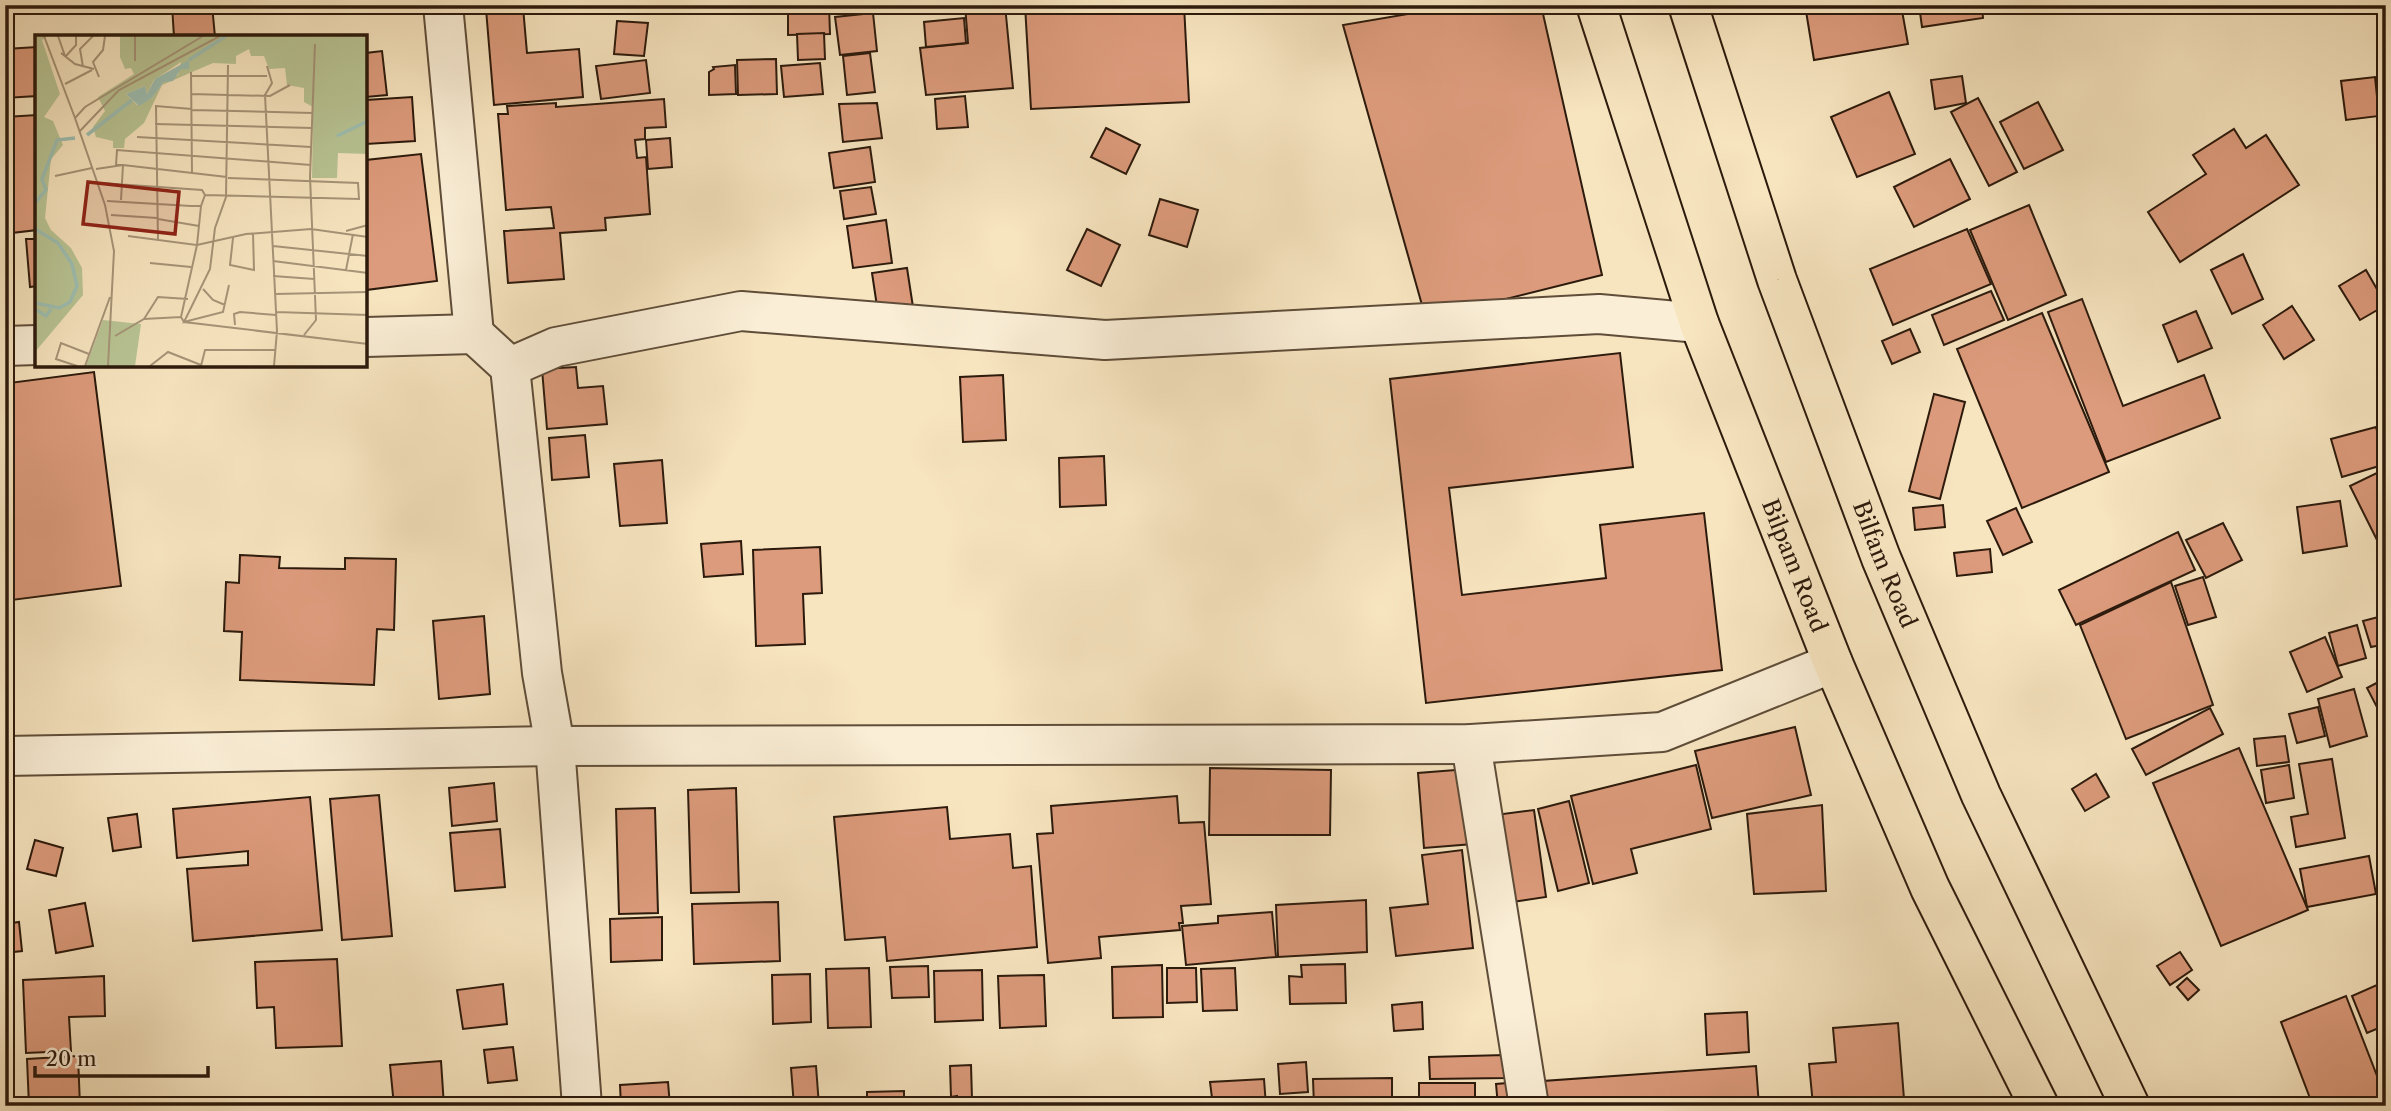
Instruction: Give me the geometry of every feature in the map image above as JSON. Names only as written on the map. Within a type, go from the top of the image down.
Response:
[{"type":"main road","name":"Bilpam Road","points":[[1596,5],[1699,323],[1833,663],[1930,888],[2039,1106]]},
{"type":"main road","name":"Bilfam Road","points":[[1688,5],[1777,280],[1881,558],[1981,795],[2130,1106]]},
{"type":"street","points":[[443,5],[474,334],[510,367],[542,673],[555,746],[582,1106]]},
{"type":"street","points":[[510,367],[556,347],[741,311],[1105,340],[1600,314],[1699,323]]},
{"type":"street","points":[[368,337],[474,334]]},
{"type":"street","points":[[5,346],[35,345]]},
{"type":"street","points":[[5,757],[555,746],[1471,744],[1662,732],[1833,663]]},
{"type":"street","points":[[1471,744],[1529,1106]]},
{"type":"building","points":[[5,5],[39,5],[39,11],[5,13]]},
{"type":"building","points":[[172,5],[212,5],[215,35],[174,35]]},
{"type":"building","points":[[600,5],[639,5],[639,7],[601,10]]},
{"type":"building","points":[[788,5],[829,5],[830,34],[788,35]]},
{"type":"building","points":[[965,5],[1005,5],[1013,88],[926,95],[920,48],[968,43]]},
{"type":"building","points":[[1025,5],[1184,5],[1189,102],[1031,109]]},
{"type":"building","points":[[1190,5],[1247,5],[1247,9],[1190,13]]},
{"type":"building","points":[[1413,5],[1541,5],[1602,275],[1494,302],[1422,305],[1343,25],[1414,13]]},
{"type":"building","points":[[1805,5],[1901,5],[1908,44],[1814,60]]},
{"type":"building","points":[[1919,5],[1982,5],[1983,18],[1922,27]]},
{"type":"building","points":[[523,7],[527,53],[579,49],[583,97],[494,105],[486,9]]},
{"type":"building","points":[[873,13],[877,51],[840,55],[835,17]]},
{"type":"building","points":[[964,18],[966,43],[926,47],[924,22]]},
{"type":"building","points":[[617,21],[648,23],[644,56],[614,54]]},
{"type":"building","points":[[824,33],[825,59],[798,60],[797,34]]},
{"type":"building","points":[[35,47],[35,96],[5,98],[5,49]]},
{"type":"building","points":[[382,51],[387,95],[368,97],[368,53]]},
{"type":"building","points":[[870,53],[875,92],[847,95],[843,56]]},
{"type":"building","points":[[776,59],[777,94],[738,95],[737,60]]},
{"type":"building","points":[[646,60],[650,93],[601,99],[596,66]]},
{"type":"building","points":[[820,63],[823,94],[784,97],[781,66]]},
{"type":"building","points":[[735,65],[736,94],[709,95],[709,72],[713,67]]},
{"type":"building","points":[[1962,76],[1966,103],[1935,109],[1931,80]]},
{"type":"building","points":[[2375,77],[2379,116],[2346,120],[2341,81]]},
{"type":"building","points":[[1889,92],[1915,154],[1857,177],[1831,117]]},
{"type":"building","points":[[965,96],[968,127],[937,129],[935,99]]},
{"type":"building","points":[[412,97],[415,141],[368,144],[368,100]]},
{"type":"building","points":[[1978,98],[2017,172],[1989,186],[1951,112]]},
{"type":"building","points":[[664,99],[666,127],[645,128],[645,139],[635,140],[637,158],[646,157],[650,214],[605,218],[606,230],[560,233],[564,279],[508,283],[504,231],[554,228],[551,207],[506,210],[498,114],[508,114],[507,106],[556,103],[556,107]]},
{"type":"building","points":[[2038,102],[2063,150],[2024,169],[2000,122]]},
{"type":"building","points":[[877,103],[882,138],[843,142],[839,104]]},
{"type":"building","points":[[35,115],[35,230],[12,233],[14,252],[5,253],[5,117]]},
{"type":"building","points":[[1106,128],[1140,145],[1126,174],[1091,157]]},
{"type":"building","points":[[2234,129],[2246,148],[2266,135],[2299,185],[2180,262],[2148,212],[2206,174],[2193,155]]},
{"type":"building","points":[[670,138],[672,167],[648,169],[646,140]]},
{"type":"building","points":[[870,147],[875,182],[834,188],[829,153]]},
{"type":"building","points":[[421,154],[437,281],[368,290],[368,160]]},
{"type":"building","points":[[1950,159],[1970,199],[1914,227],[1894,187]]},
{"type":"building","points":[[871,187],[876,214],[844,219],[840,191]]},
{"type":"building","points":[[1160,199],[1198,210],[1187,247],[1149,235]]},
{"type":"building","points":[[2029,205],[2066,295],[2008,320],[1970,230]]},
{"type":"building","points":[[886,220],[892,263],[853,268],[847,226]]},
{"type":"building","points":[[1087,229],[1120,245],[1101,286],[1067,270]]},
{"type":"building","points":[[1967,229],[1991,284],[1893,325],[1870,269]]},
{"type":"building","points":[[26,239],[35,239],[35,286],[30,287]]},
{"type":"building","points":[[2243,254],[2263,299],[2232,314],[2211,270]]},
{"type":"building","points":[[907,268],[913,307],[878,313],[872,273]]},
{"type":"building","points":[[2366,270],[2386,305],[2360,320],[2339,286]]},
{"type":"building","points":[[1991,291],[2004,320],[1944,345],[1932,315]]},
{"type":"building","points":[[2082,299],[2123,406],[2204,375],[2220,418],[2106,462],[2048,312]]},
{"type":"building","points":[[2292,306],[2314,340],[2284,359],[2263,325]]},
{"type":"building","points":[[2196,311],[2212,348],[2178,362],[2163,325]]},
{"type":"building","points":[[2042,313],[2109,472],[2022,508],[1957,349]]},
{"type":"building","points":[[1910,329],[1920,352],[1892,364],[1882,341]]},
{"type":"building","points":[[1620,353],[1633,467],[1449,488],[1462,595],[1606,578],[1600,525],[1704,513],[1722,670],[1426,703],[1390,379]]},
{"type":"building","points":[[576,367],[578,388],[603,386],[607,424],[547,429],[542,369]]},
{"type":"building","points":[[94,372],[121,586],[12,600],[5,543],[5,399],[11,398],[9,383]]},
{"type":"building","points":[[1003,375],[1006,440],[963,442],[960,377]]},
{"type":"building","points":[[1934,394],[1965,402],[1940,499],[1909,491]]},
{"type":"building","points":[[2376,427],[2386,464],[2342,477],[2331,439]]},
{"type":"building","points":[[585,435],[589,477],[552,480],[549,438]]},
{"type":"building","points":[[1104,456],[1106,505],[1060,507],[1059,458]]},
{"type":"building","points":[[662,460],[667,523],[620,526],[614,464]]},
{"type":"building","points":[[2385,469],[2386,471],[2386,558],[2350,486]]},
{"type":"building","points":[[2340,501],[2347,546],[2303,553],[2297,507]]},
{"type":"building","points":[[1943,505],[1945,527],[1915,530],[1913,508]]},
{"type":"building","points":[[2016,508],[2032,542],[2003,555],[1987,521]]},
{"type":"building","points":[[2223,523],[2242,560],[2206,578],[2186,540]]},
{"type":"building","points":[[2178,532],[2195,570],[2076,625],[2059,590]]},
{"type":"building","points":[[741,541],[743,574],[704,577],[701,544]]},
{"type":"building","points":[[820,547],[822,593],[803,594],[805,644],[756,646],[753,550]]},
{"type":"building","points":[[1990,549],[1992,572],[1957,576],[1954,553]]},
{"type":"building","points":[[240,555],[280,557],[279,568],[345,569],[345,558],[396,559],[394,630],[377,629],[374,685],[240,680],[242,632],[224,631],[226,582],[239,583]]},
{"type":"building","points":[[2203,577],[2216,617],[2188,625],[2175,586]]},
{"type":"building","points":[[2171,582],[2213,705],[2126,739],[2080,625]]},
{"type":"building","points":[[2386,615],[2386,644],[2371,647],[2363,621]]},
{"type":"building","points":[[484,616],[490,694],[439,699],[433,621]]},
{"type":"building","points":[[2357,625],[2366,658],[2338,666],[2329,633]]},
{"type":"building","points":[[2325,637],[2342,677],[2307,692],[2290,652]]},
{"type":"building","points":[[2386,678],[2386,710],[2380,713],[2367,688]]},
{"type":"building","points":[[2354,689],[2367,736],[2330,747],[2318,699]]},
{"type":"building","points":[[2318,707],[2325,736],[2297,743],[2289,714]]},
{"type":"building","points":[[2210,708],[2223,734],[2146,775],[2132,749]]},
{"type":"building","points":[[1795,727],[1811,795],[1712,818],[1695,751]]},
{"type":"building","points":[[2285,736],[2289,762],[2257,766],[2254,739]]},
{"type":"building","points":[[2239,748],[2308,910],[2221,946],[2153,783]]},
{"type":"building","points":[[2332,759],[2345,838],[2296,847],[2291,817],[2308,814],[2299,764]]},
{"type":"building","points":[[1696,765],[1711,829],[1631,849],[1637,873],[1593,884],[1571,796]]},
{"type":"building","points":[[2289,765],[2294,798],[2266,803],[2261,770]]},
{"type":"building","points":[[1210,768],[1331,770],[1330,835],[1209,835]]},
{"type":"building","points":[[1468,769],[1473,844],[1424,848],[1418,773]]},
{"type":"building","points":[[2096,774],[2109,797],[2085,811],[2072,789]]},
{"type":"building","points":[[494,783],[497,821],[452,826],[449,788]]},
{"type":"building","points":[[736,788],[739,892],[691,893],[688,790]]},
{"type":"building","points":[[379,795],[392,936],[342,940],[330,799]]},
{"type":"building","points":[[1177,796],[1179,823],[1204,822],[1211,904],[1181,906],[1183,923],[1179,923],[1180,930],[1099,937],[1101,958],[1048,963],[1037,834],[1053,833],[1051,806]]},
{"type":"building","points":[[310,797],[322,930],[193,941],[187,869],[248,865],[248,851],[177,858],[173,809]]},
{"type":"building","points":[[1569,801],[1589,883],[1558,891],[1538,809]]},
{"type":"building","points":[[1822,805],[1826,891],[1754,894],[1747,814]]},
{"type":"building","points":[[947,807],[950,839],[1010,834],[1013,868],[1031,866],[1037,947],[887,961],[885,937],[845,940],[834,817]]},
{"type":"building","points":[[655,808],[658,913],[619,914],[616,809]]},
{"type":"building","points":[[1534,810],[1546,897],[1498,904],[1487,816]]},
{"type":"building","points":[[137,814],[141,847],[113,851],[108,818]]},
{"type":"building","points":[[500,829],[505,887],[455,891],[450,833]]},
{"type":"building","points":[[35,840],[63,848],[56,876],[27,869]]},
{"type":"building","points":[[1462,850],[1473,948],[1396,956],[1390,908],[1428,904],[1422,855]]},
{"type":"building","points":[[2369,856],[2376,894],[2307,907],[2300,869]]},
{"type":"building","points":[[1366,900],[1367,952],[1278,957],[1276,905]]},
{"type":"building","points":[[778,902],[780,961],[694,964],[692,904]]},
{"type":"building","points":[[85,903],[93,946],[56,953],[49,910]]},
{"type":"building","points":[[1272,912],[1276,957],[1186,965],[1182,926],[1218,923],[1218,916]]},
{"type":"building","points":[[662,917],[662,960],[611,962],[610,919]]},
{"type":"building","points":[[19,922],[22,951],[5,953],[5,924]]},
{"type":"building","points":[[2180,952],[2192,970],[2170,985],[2157,966]]},
{"type":"building","points":[[337,959],[342,1046],[276,1048],[274,1007],[257,1008],[255,962]]},
{"type":"building","points":[[1345,964],[1346,1003],[1290,1004],[1289,976],[1302,977],[1301,965]]},
{"type":"building","points":[[1162,965],[1163,1017],[1113,1018],[1112,967]]},
{"type":"building","points":[[928,966],[929,997],[892,998],[890,967]]},
{"type":"building","points":[[869,968],[871,1027],[828,1028],[826,969]]},
{"type":"building","points":[[1167,968],[1196,968],[1197,1002],[1167,1003]]},
{"type":"building","points":[[1235,968],[1237,1010],[1203,1011],[1201,969]]},
{"type":"building","points":[[982,970],[983,1020],[935,1022],[934,971]]},
{"type":"building","points":[[810,974],[811,1022],[773,1024],[772,975]]},
{"type":"building","points":[[1044,975],[1046,1026],[1000,1028],[998,976]]},
{"type":"building","points":[[104,976],[105,1016],[69,1017],[71,1051],[26,1053],[23,980]]},
{"type":"building","points":[[2187,978],[2199,990],[2188,1000],[2177,987]]},
{"type":"building","points":[[2386,981],[2386,1025],[2367,1033],[2352,996]]},
{"type":"building","points":[[503,984],[507,1024],[463,1029],[457,990]]},
{"type":"building","points":[[2346,996],[2386,1099],[2386,1106],[2313,1106],[2281,1022]]},
{"type":"building","points":[[1422,1002],[1423,1029],[1394,1031],[1392,1005]]},
{"type":"building","points":[[1747,1012],[1749,1052],[1707,1055],[1705,1014]]},
{"type":"building","points":[[1898,1023],[1904,1099],[1813,1105],[1809,1064],[1836,1062],[1833,1028]]},
{"type":"building","points":[[513,1047],[517,1080],[488,1083],[484,1050]]},
{"type":"building","points":[[1505,1055],[1506,1078],[1430,1079],[1429,1057]]},
{"type":"building","points":[[78,1056],[80,1106],[29,1106],[27,1059]]},
{"type":"building","points":[[441,1061],[444,1106],[394,1106],[390,1065]]},
{"type":"building","points":[[1306,1062],[1308,1092],[1280,1094],[1278,1064]]},
{"type":"building","points":[[971,1065],[972,1099],[989,1098],[989,1106],[957,1106],[957,1096],[951,1097],[950,1066]]},
{"type":"building","points":[[816,1066],[819,1106],[794,1106],[791,1068]]},
{"type":"building","points":[[1756,1066],[1759,1106],[1545,1106],[1543,1081]]},
{"type":"building","points":[[1392,1078],[1392,1106],[1314,1106],[1313,1079]]},
{"type":"building","points":[[1264,1079],[1266,1106],[1213,1106],[1210,1082]]},
{"type":"building","points":[[668,1082],[670,1106],[621,1106],[620,1085]]},
{"type":"building","points":[[1519,1082],[1521,1106],[1498,1106],[1496,1084]]},
{"type":"building","points":[[1419,1083],[1475,1083],[1475,1106],[1419,1106]]},
{"type":"building","points":[[904,1091],[904,1106],[867,1106],[867,1092]]}]
